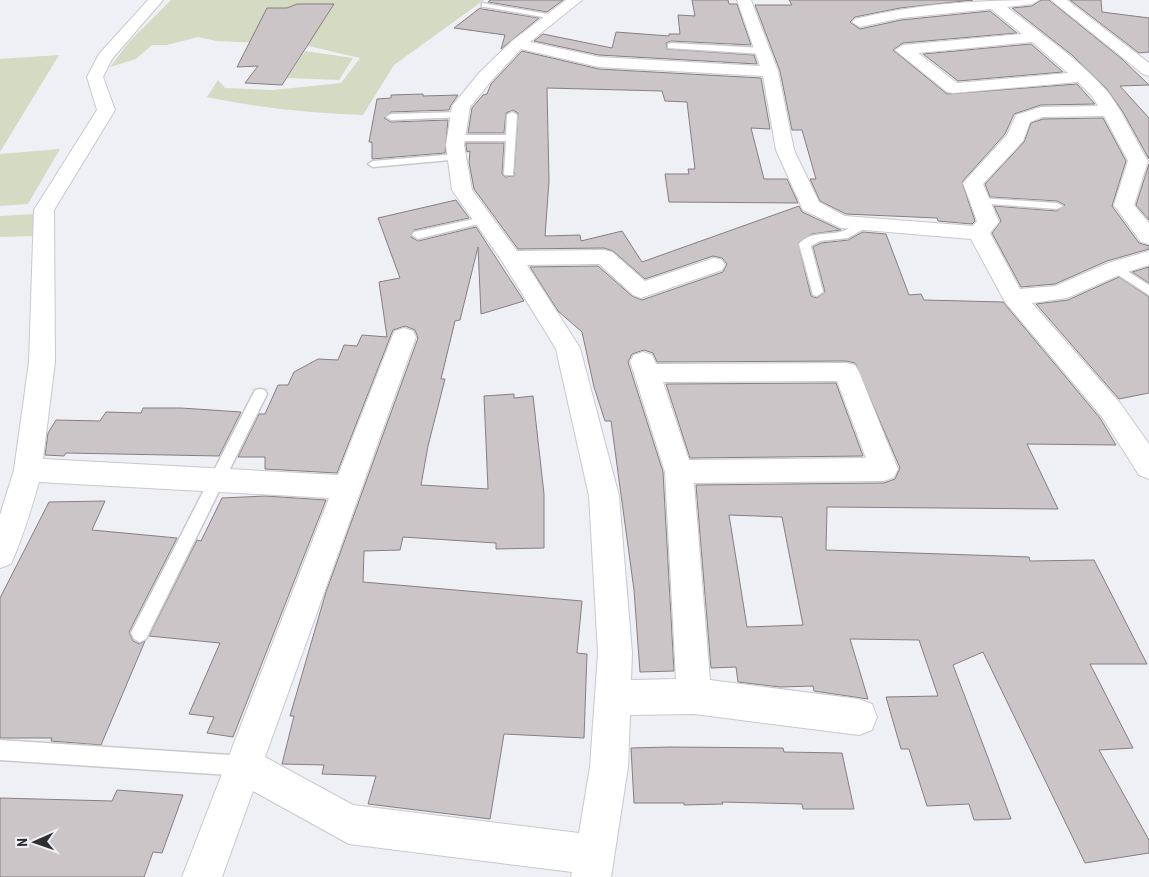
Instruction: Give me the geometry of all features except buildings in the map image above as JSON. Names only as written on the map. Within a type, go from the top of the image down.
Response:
[{"type":"street","points":[[0,554],[12,525],[28,470],[42,362],[44,210],[106,110],[95,77],[105,57],[156,0]]},
{"type":"street","points":[[246,766],[349,824],[593,866],[608,767],[615,653],[604,496],[568,348],[511,258],[462,190],[458,137],[461,106],[475,88],[518,44],[575,0]]},
{"type":"street","points":[[744,0],[770,71],[785,150],[810,206],[841,222],[979,233]]},
{"type":"street","points":[[860,22],[901,14],[1032,0]]},
{"type":"street","points":[[1058,0],[1149,72]]},
{"type":"street","points":[[994,4],[1035,36],[1082,77],[1099,93],[1111,111],[1138,161],[1124,205],[1149,237]]},
{"type":"street","points":[[1035,36],[903,50],[953,88],[1082,77]]},
{"type":"street","points":[[518,44],[599,62],[770,71]]},
{"type":"street","points":[[979,233],[988,222],[973,183],[1016,137],[1022,119],[1041,112],[1111,111]]},
{"type":"street","points":[[979,233],[1013,297],[1111,410],[1149,467]]},
{"type":"street","points":[[511,258],[604,257],[641,290],[714,265]]},
{"type":"street","points":[[1013,297],[1059,293],[1116,268],[1149,258]]},
{"type":"street","points":[[202,877],[246,766],[347,487],[404,337]]},
{"type":"street","points":[[679,472],[884,469],[846,372],[645,367],[679,472],[694,696]]},
{"type":"street","points":[[28,470],[347,487]]},
{"type":"street","points":[[611,698],[694,696],[859,717]]},
{"type":"lane","points":[[514,10],[525,0]]},
{"type":"lane","points":[[485,6],[554,17]]},
{"type":"lane","points":[[671,46],[763,52]]},
{"type":"lane","points":[[509,173],[512,115]]},
{"type":"lane","points":[[392,117],[458,137],[511,138]]},
{"type":"lane","points":[[373,164],[458,137]]},
{"type":"lane","points":[[980,201],[1057,206]]},
{"type":"lane","points":[[418,235],[483,220]]},
{"type":"lane","points":[[817,292],[805,244],[816,238],[844,235],[865,224]]},
{"type":"lane","points":[[1116,268],[1149,290]]},
{"type":"lane","points":[[140,633],[260,394]]},
{"type":"lane","points":[[0,750],[246,766]]},
{"type":"green space","points":[[171,0],[484,0],[394,65],[363,115],[285,109],[207,97],[218,80],[225,88],[273,90],[341,83],[360,58],[304,45],[216,41],[198,37],[167,45],[152,45],[136,59],[110,67],[129,42]]},
{"type":"green space","points":[[305,51],[353,58],[339,80],[287,78]]},
{"type":"green space","points":[[59,55],[0,152],[0,59]]},
{"type":"green space","points":[[60,149],[28,204],[0,206],[0,154]]},
{"type":"green space","points":[[35,214],[33,236],[0,237],[0,216]]}]
